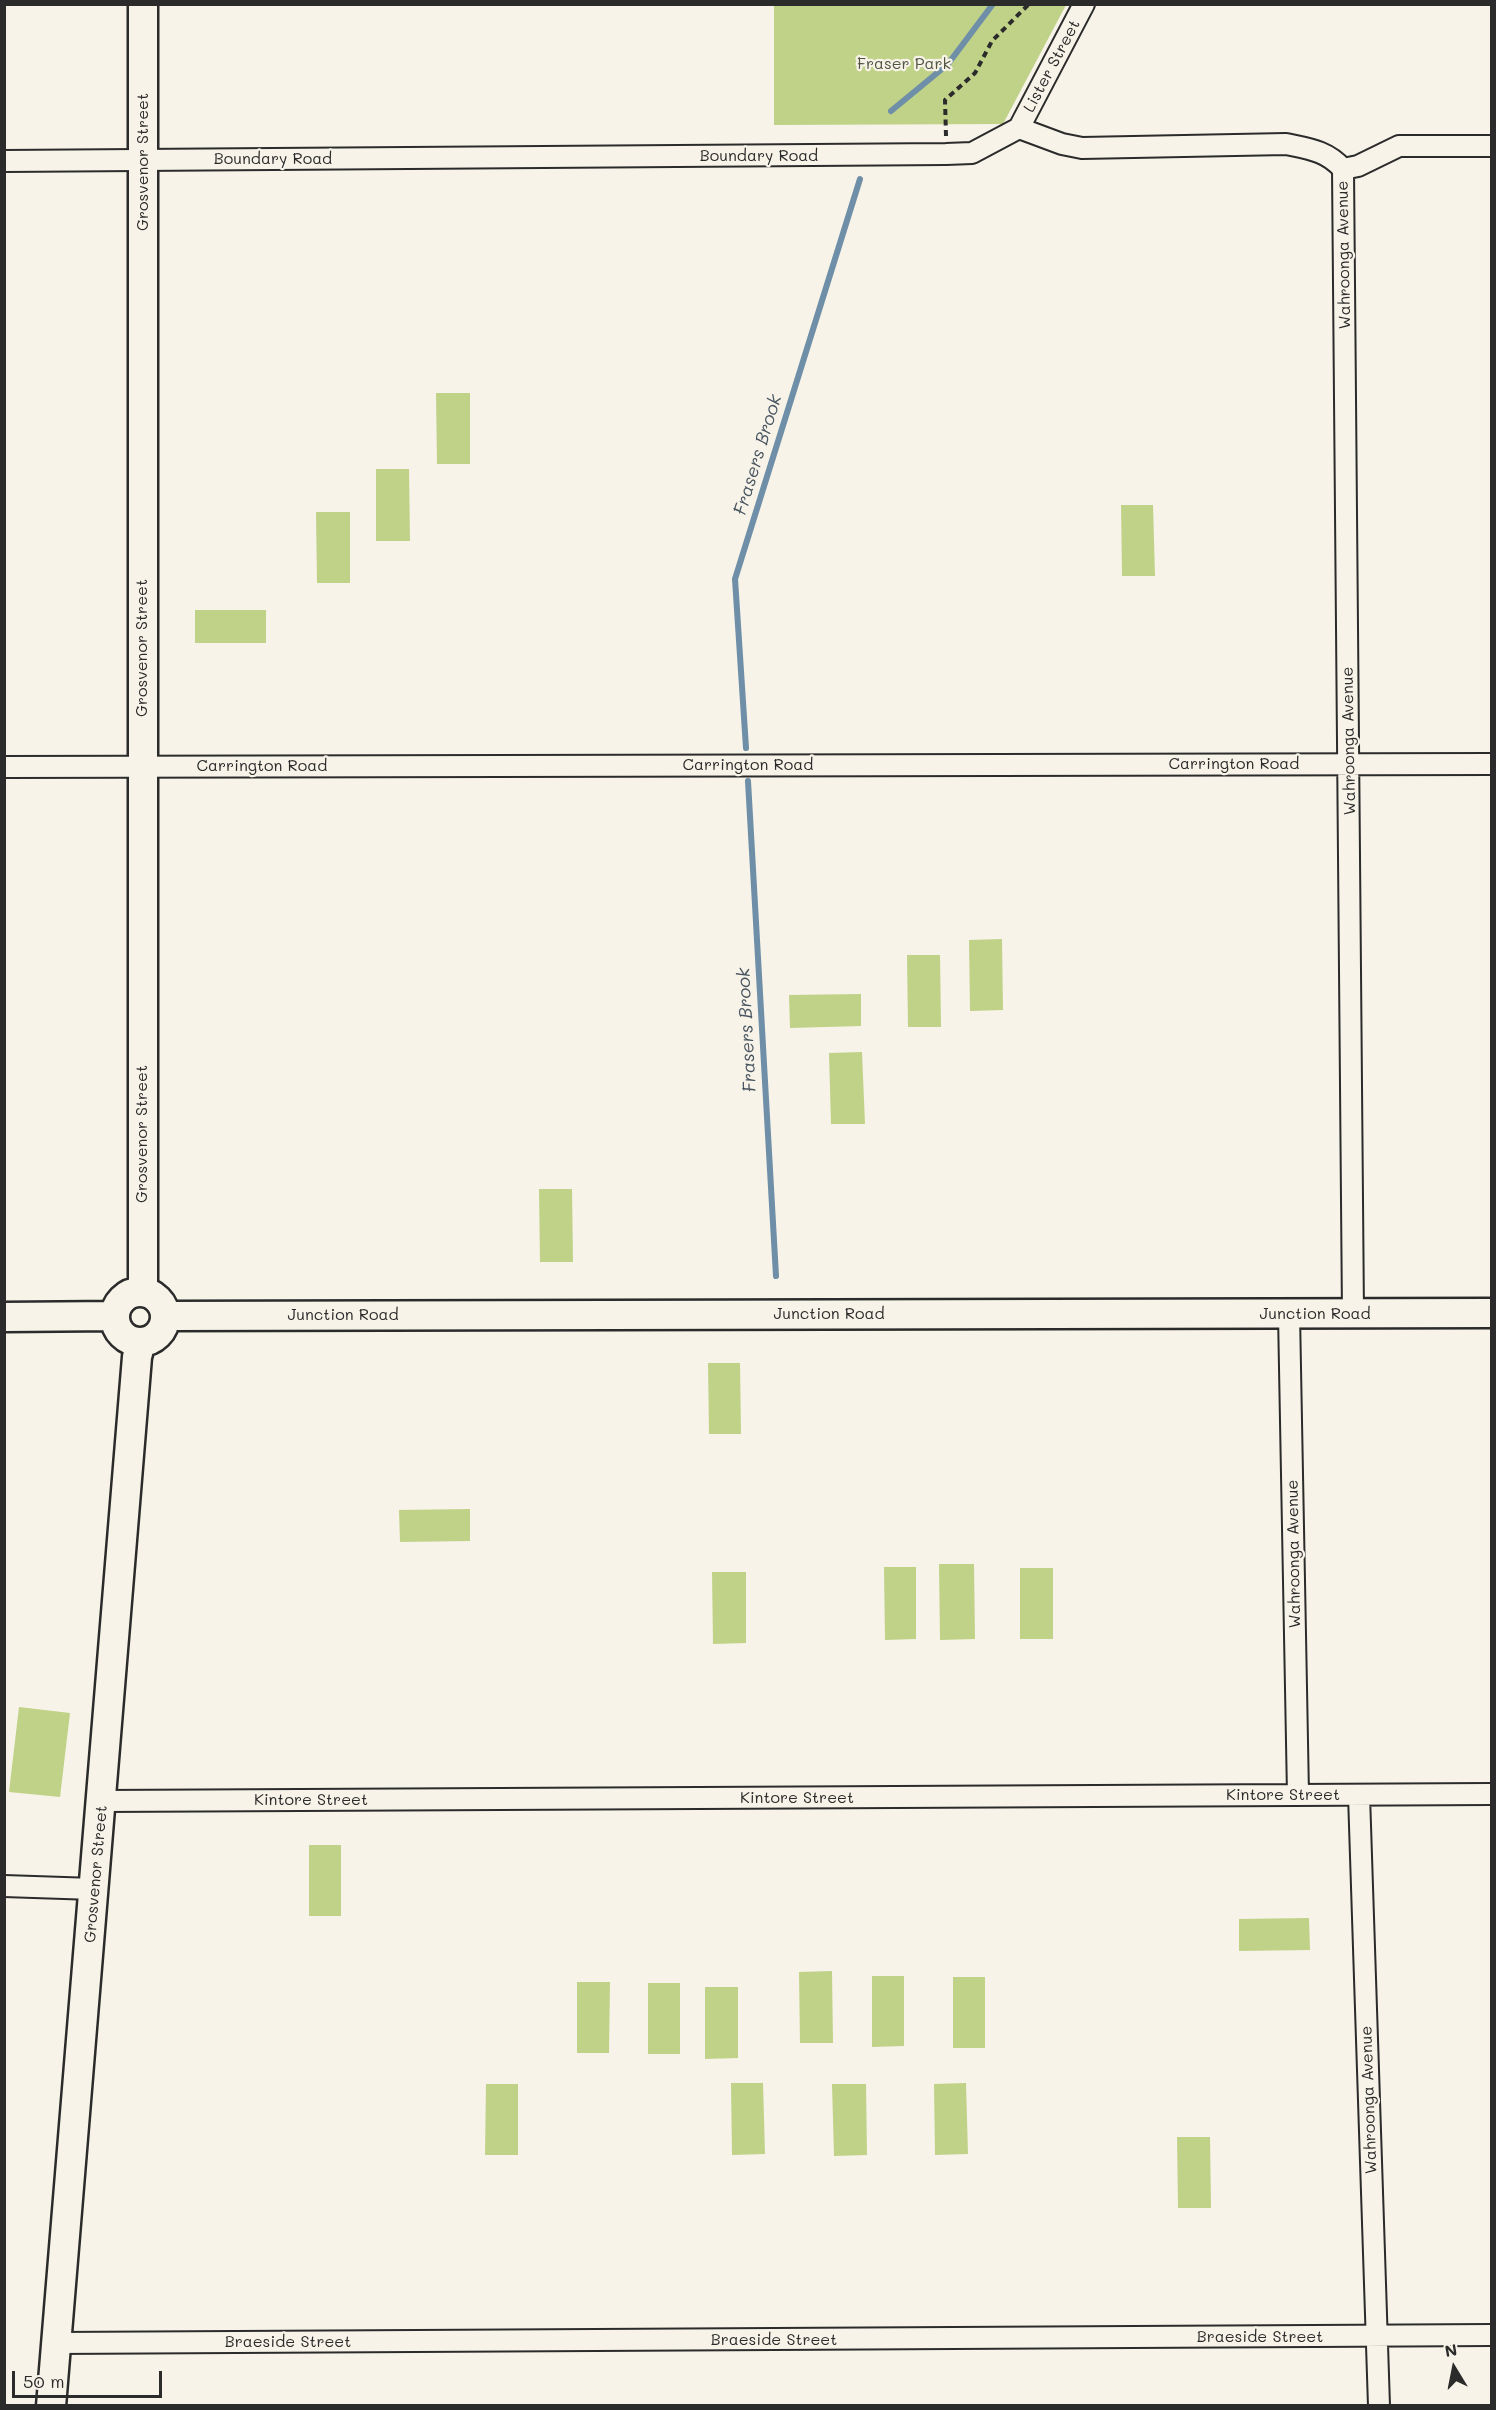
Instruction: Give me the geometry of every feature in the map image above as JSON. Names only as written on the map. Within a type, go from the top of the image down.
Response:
[{"type":"street","name":"Grosvenor Street","points":[[142,4],[144,160],[143,1292]]},
{"type":"street","name":"Lister Street","points":[[1019,128],[1084,4]]},
{"type":"street","name":"Boundary Road","points":[[4,161],[946,154],[972,153],[1019,128]]},
{"type":"street","points":[[1019,128],[1062,144],[1082,148],[1286,144],[1313,149],[1333,158],[1343,169],[1358,166],[1399,146],[1491,146]]},
{"type":"street","name":"Wahroonga Avenue","points":[[1343,169],[1353,1313]]},
{"type":"street","name":"Carrington Road","points":[[4,767],[1491,764]]},
{"type":"street","points":[[136,1292],[143,1292],[156,1297],[164,1308],[166,1316],[163,1329],[159,1334],[141,1342],[122,1335],[115,1316],[124,1298],[136,1292]]},
{"type":"street","name":"Junction Road","points":[[166,1316],[1491,1313]]},
{"type":"street","name":"Wahroonga Avenue","points":[[1289,1314],[1298,1795]]},
{"type":"street","points":[[4,1317],[115,1316]]},
{"type":"street","name":"Grosvenor Street","points":[[51,2406],[137,1357],[141,1342]]},
{"type":"street","name":"Kintore Street","points":[[102,1801],[1491,1794]]},
{"type":"street","name":"Wahroonga Avenue","points":[[1359,1795],[1379,2406]]},
{"type":"street","points":[[4,1886],[94,1889]]},
{"type":"street","name":"Braeside Street","points":[[56,2343],[1491,2336]]},
{"type":"path","points":[[946,154],[945,100],[975,73],[992,41],[1029,4]]},
{"type":"green space","name":"Fraser Park","points":[[774,4],[1066,5],[1003,124],[774,125]]},
{"type":"green space","points":[[436,393],[470,393],[470,464],[437,464]]},
{"type":"green space","points":[[376,469],[409,469],[410,541],[376,541]]},
{"type":"green space","points":[[1121,505],[1153,505],[1155,576],[1122,576]]},
{"type":"green space","points":[[316,512],[350,512],[350,583],[317,583]]},
{"type":"green space","points":[[195,610],[266,610],[266,643],[195,643]]},
{"type":"green space","points":[[1002,939],[1003,1010],[970,1011],[969,940]]},
{"type":"green space","points":[[907,955],[940,955],[941,1027],[908,1027]]},
{"type":"green space","points":[[861,994],[861,1026],[790,1028],[789,995]]},
{"type":"green space","points":[[862,1052],[865,1124],[831,1124],[829,1053]]},
{"type":"green space","points":[[539,1189],[572,1189],[573,1262],[540,1262]]},
{"type":"green space","points":[[708,1363],[740,1363],[741,1434],[709,1434]]},
{"type":"green space","points":[[470,1509],[470,1541],[400,1542],[399,1510]]},
{"type":"green space","points":[[939,1564],[974,1564],[975,1639],[940,1640]]},
{"type":"green space","points":[[884,1567],[916,1567],[916,1639],[885,1640]]},
{"type":"green space","points":[[1020,1568],[1053,1568],[1053,1639],[1020,1639]]},
{"type":"green space","points":[[712,1572],[746,1572],[746,1643],[713,1644]]},
{"type":"green space","points":[[19,1707],[70,1713],[60,1797],[9,1792]]},
{"type":"green space","points":[[309,1845],[341,1845],[341,1916],[309,1916]]},
{"type":"green space","points":[[1309,1918],[1310,1950],[1239,1951],[1239,1919]]},
{"type":"green space","points":[[832,1971],[833,2043],[800,2043],[799,1972]]},
{"type":"green space","points":[[872,1976],[904,1976],[904,2046],[872,2047]]},
{"type":"green space","points":[[953,1977],[985,1977],[985,2048],[953,2048]]},
{"type":"green space","points":[[577,1982],[610,1982],[609,2053],[577,2053]]},
{"type":"green space","points":[[648,1983],[680,1983],[680,2054],[648,2054]]},
{"type":"green space","points":[[705,1987],[738,1987],[738,2058],[705,2059]]},
{"type":"green space","points":[[731,2083],[763,2083],[765,2154],[732,2155]]},
{"type":"green space","points":[[966,2083],[968,2154],[935,2155],[934,2084]]},
{"type":"green space","points":[[486,2084],[518,2084],[518,2155],[485,2155]]},
{"type":"green space","points":[[832,2084],[866,2084],[867,2155],[834,2156]]},
{"type":"green space","points":[[1177,2137],[1210,2137],[1211,2208],[1178,2208]]},
{"type":"waterway","name":"Frasers Brook","points":[[891,111],[948,64],[993,4]]},
{"type":"waterway","name":"Frasers Brook","points":[[746,748],[735,579],[860,179]]},
{"type":"waterway","name":"Frasers Brook","points":[[748,781],[776,1276]]}]
